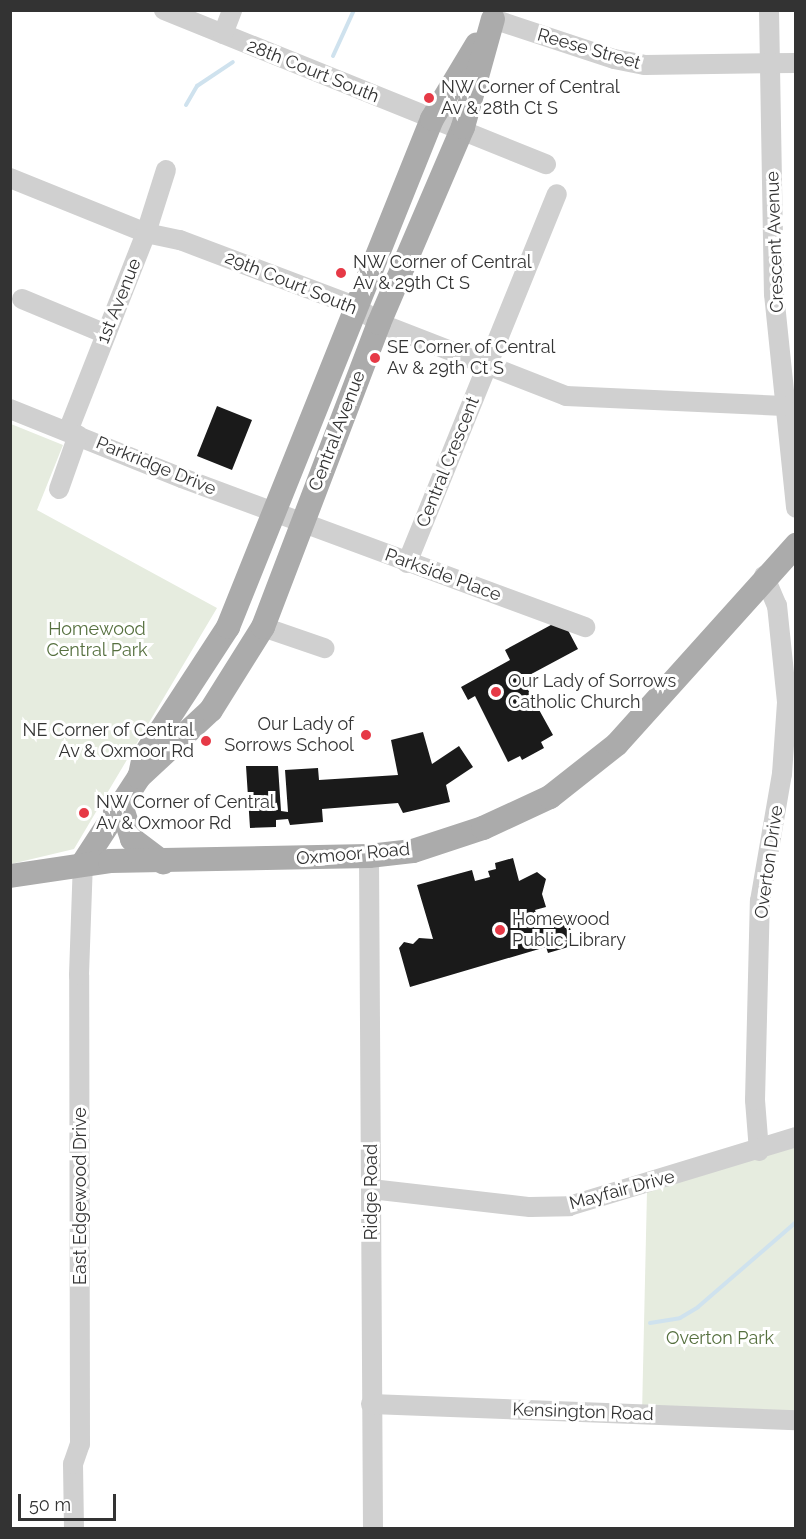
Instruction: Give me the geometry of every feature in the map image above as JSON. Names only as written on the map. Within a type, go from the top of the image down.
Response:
[{"type":"main road","name":"Central Avenue","points":[[139,777],[144,756],[228,627],[432,119],[495,15]]},
{"type":"main road","name":"Central Avenue","points":[[83,863],[139,777],[211,710],[263,627],[301,522],[379,323],[462,130],[495,15]]},
{"type":"main road","name":"Oxmoor Road","points":[[10,876],[83,863],[369,856],[413,851],[473,832],[550,797],[617,744],[764,576],[795,545]]},
{"type":"main road","points":[[121,805],[132,839],[163,862]]},
{"type":"street","name":"28th Court South","points":[[164,10],[546,164]]},
{"type":"street","points":[[223,34],[232,10]]},
{"type":"street","name":"Crescent Avenue","points":[[769,10],[774,294],[785,375],[784,406],[795,508]]},
{"type":"street","name":"Reese Street","points":[[495,15],[614,59],[645,65],[795,63]]},
{"type":"street","name":"1st Avenue","points":[[58,489],[73,433],[106,334],[146,233],[166,170]]},
{"type":"street","name":"29th Court South","points":[[10,178],[146,233],[180,240],[355,306],[379,323],[485,367],[566,396],[784,406]]},
{"type":"street","name":"Central Crescent","points":[[407,563],[557,194]]},
{"type":"street","points":[[22,299],[106,334]]},
{"type":"street","name":"Parkridge Drive","points":[[10,409],[301,522]]},
{"type":"street","name":"Parkside Place","points":[[301,522],[585,627]]},
{"type":"street","name":"Overton Drive","points":[[759,1151],[755,1100],[760,901],[782,774],[787,702],[777,606],[764,576]]},
{"type":"street","points":[[263,627],[324,648]]},
{"type":"street","name":"Ridge Road","points":[[369,856],[373,1528]]},
{"type":"street","name":"East Edgewood Drive","points":[[74,1528],[73,1464],[80,1444],[81,1413],[79,975],[83,863]]},
{"type":"street","name":"Mayfair Drive","points":[[371,1189],[521,1207],[569,1206],[759,1151],[795,1137]]},
{"type":"street","name":"Kensington Road","points":[[371,1404],[795,1420]]},
{"type":"green space","name":"Homewood Central Park","points":[[11,424],[63,445],[37,510],[217,608],[74,849],[11,864]]},
{"type":"green space","name":"Overton Park","points":[[795,1142],[795,1420],[642,1414],[647,1191]]},
{"type":"building","points":[[217,406],[252,420],[232,470],[197,456]]},
{"type":"building","name":"Our Lady of Sorrows Catholic Church","points":[[562,619],[578,649],[522,679],[553,735],[541,742],[544,748],[522,760],[520,756],[508,762],[475,696],[468,700],[461,687],[510,660],[505,650]]},
{"type":"building","name":"Our Lady of Sorrows School","points":[[423,732],[432,764],[459,746],[473,767],[446,785],[450,802],[403,813],[398,803],[322,809],[323,822],[290,825],[288,819],[276,820],[276,827],[250,828],[246,766],[278,766],[281,811],[288,812],[285,770],[318,768],[319,780],[398,775],[391,740]]},
{"type":"building","name":"Homewood Public Library","points":[[513,858],[519,881],[537,872],[546,879],[542,894],[546,907],[535,910],[539,922],[566,914],[575,945],[548,953],[546,947],[410,987],[399,948],[404,942],[413,944],[419,938],[433,939],[417,885],[472,870],[475,881],[490,877],[488,871],[496,869],[495,863]]},
{"type":"waterway","points":[[333,56],[354,10]]},
{"type":"waterway","points":[[186,105],[197,86],[233,62]]},
{"type":"waterway","points":[[650,1323],[680,1318],[698,1307],[796,1222]]},
{"type":"place","name":"NW Corner of Central Av & 28th Ct S","points":[[429,98]]},
{"type":"place","name":"NW Corner of Central Av & 29th Ct S","points":[[341,273]]},
{"type":"place","name":"SE Corner of Central Av & 29th Ct S","points":[[375,358]]},
{"type":"place","name":"Our Lady of Sorrows Catholic Church","points":[[496,692]]},
{"type":"place","name":"Our Lady of Sorrows School","points":[[366,735]]},
{"type":"place","name":"NE Corner of Central Av & Oxmoor Rd","points":[[206,741]]},
{"type":"place","name":"NW Corner of Central Av & Oxmoor Rd","points":[[84,813]]},
{"type":"place","name":"Homewood Public Library","points":[[500,930]]}]
